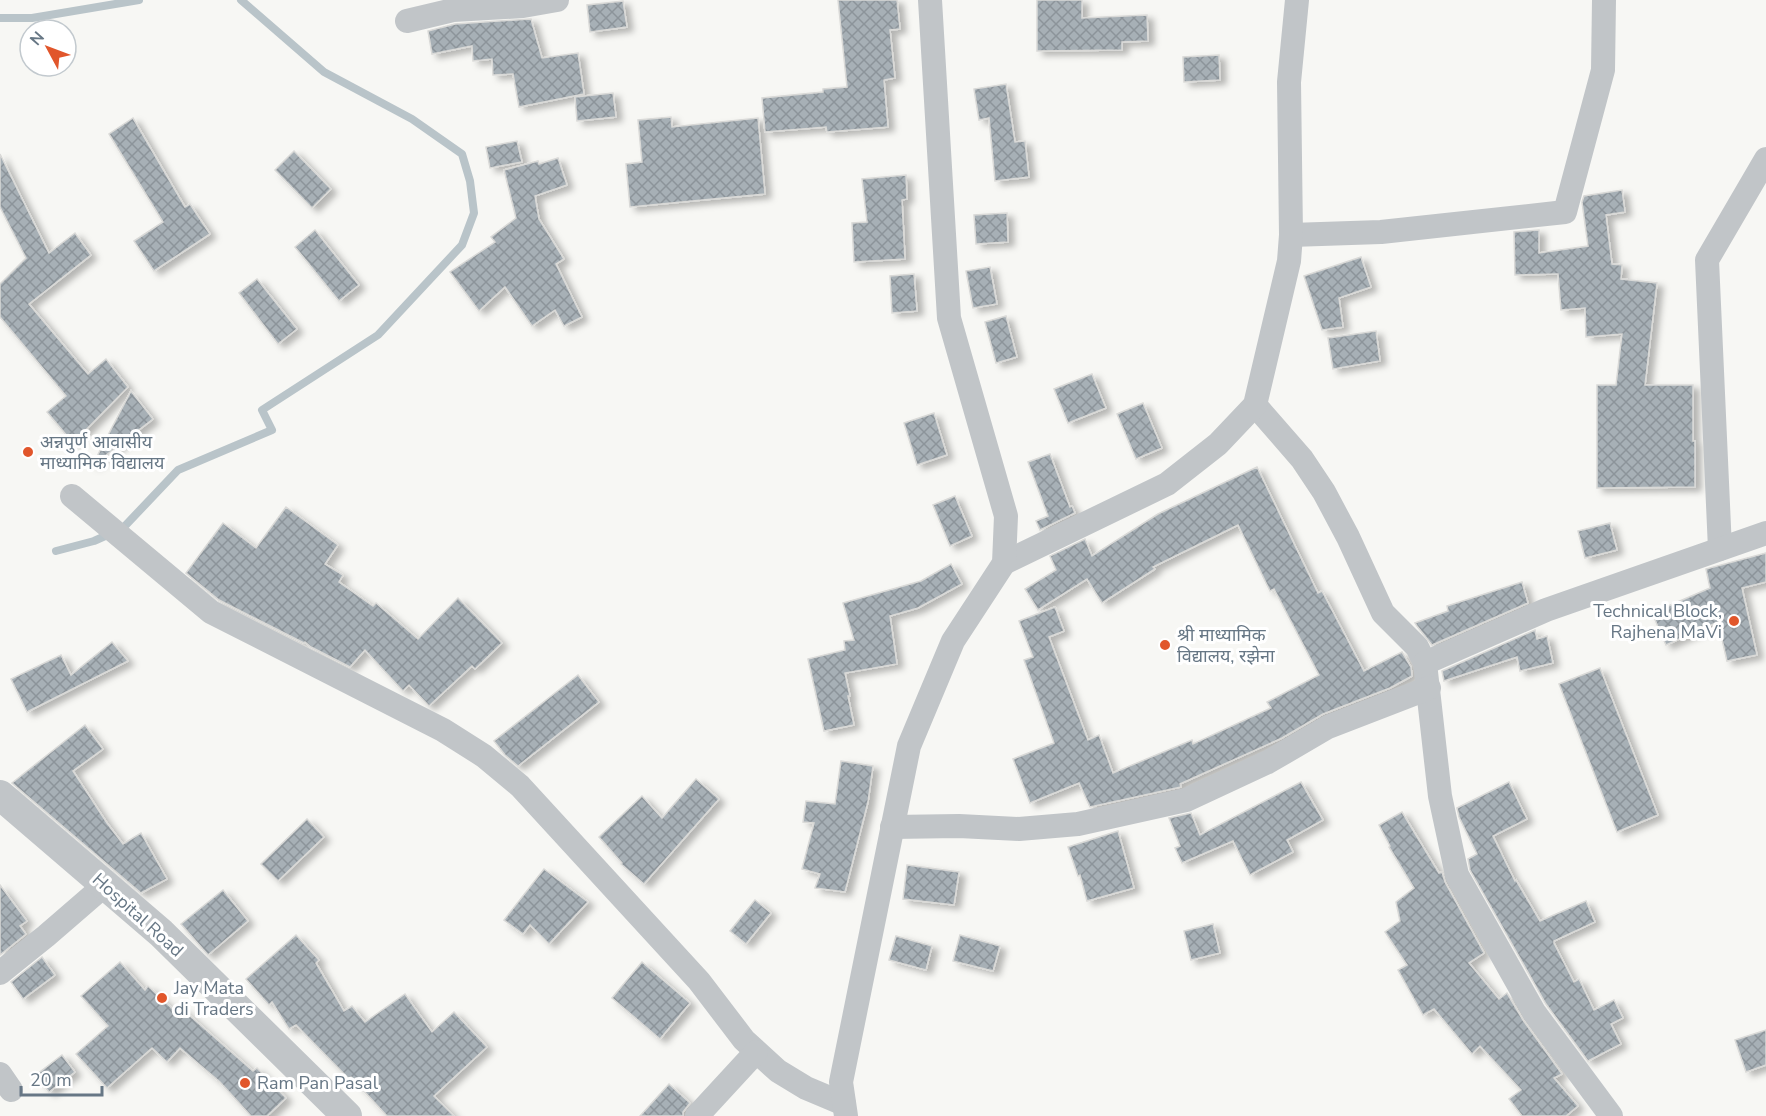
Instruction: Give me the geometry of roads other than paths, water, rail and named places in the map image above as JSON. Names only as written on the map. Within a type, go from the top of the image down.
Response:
[{"type":"street","points":[[407,21],[453,10],[523,6],[556,0]]},
{"type":"street","points":[[72,496],[211,612],[443,730],[484,756],[520,786],[699,981],[750,1046],[778,1071],[806,1088],[844,1100],[860,994],[909,746],[953,641],[1004,563],[1006,516],[949,318],[930,0]]},
{"type":"street","points":[[1004,563],[1167,484],[1218,444],[1255,405],[1289,261],[1291,235],[1289,82],[1297,0]]},
{"type":"street","points":[[1291,235],[1381,232],[1565,212],[1603,70],[1610,1]]},
{"type":"street","points":[[1720,549],[1707,260],[1766,159]]},
{"type":"street","points":[[1255,405],[1302,459],[1324,492],[1383,613],[1417,647],[1425,663],[1440,796],[1457,875],[1534,1012],[1611,1116]]},
{"type":"street","points":[[1425,663],[1546,610],[1766,532]]},
{"type":"street","points":[[892,827],[959,826],[1018,829],[1078,824],[1186,800],[1268,762],[1328,727],[1429,688]]},
{"type":"street","name":"Hospital Road","points":[[0,795],[161,933],[347,1116]]},
{"type":"street","points":[[0,973],[105,885]]},
{"type":"street","points":[[697,1116],[750,1046]]},
{"type":"waterway","points":[[0,18],[32,18],[139,0]]},
{"type":"waterway","points":[[56,551],[94,541],[123,528],[178,470],[272,430],[262,410],[378,335],[462,245],[474,213],[470,181],[462,154],[412,119],[324,72],[241,0]]},
{"type":"place","name":"अन्नपुर्ण आवासीय माध्यामिक विद्यालय","points":[[28,452]]},
{"type":"place","name":"Technical Block, Rajhena MaVi","points":[[1734,621]]},
{"type":"place","name":"श्री माध्यामिक विद्यालय, रझेना","points":[[1165,645]]},
{"type":"place","name":"Jay Mata di Traders","points":[[162,998]]},
{"type":"place","name":"Ram Pan Pasal","points":[[245,1083]]}]
